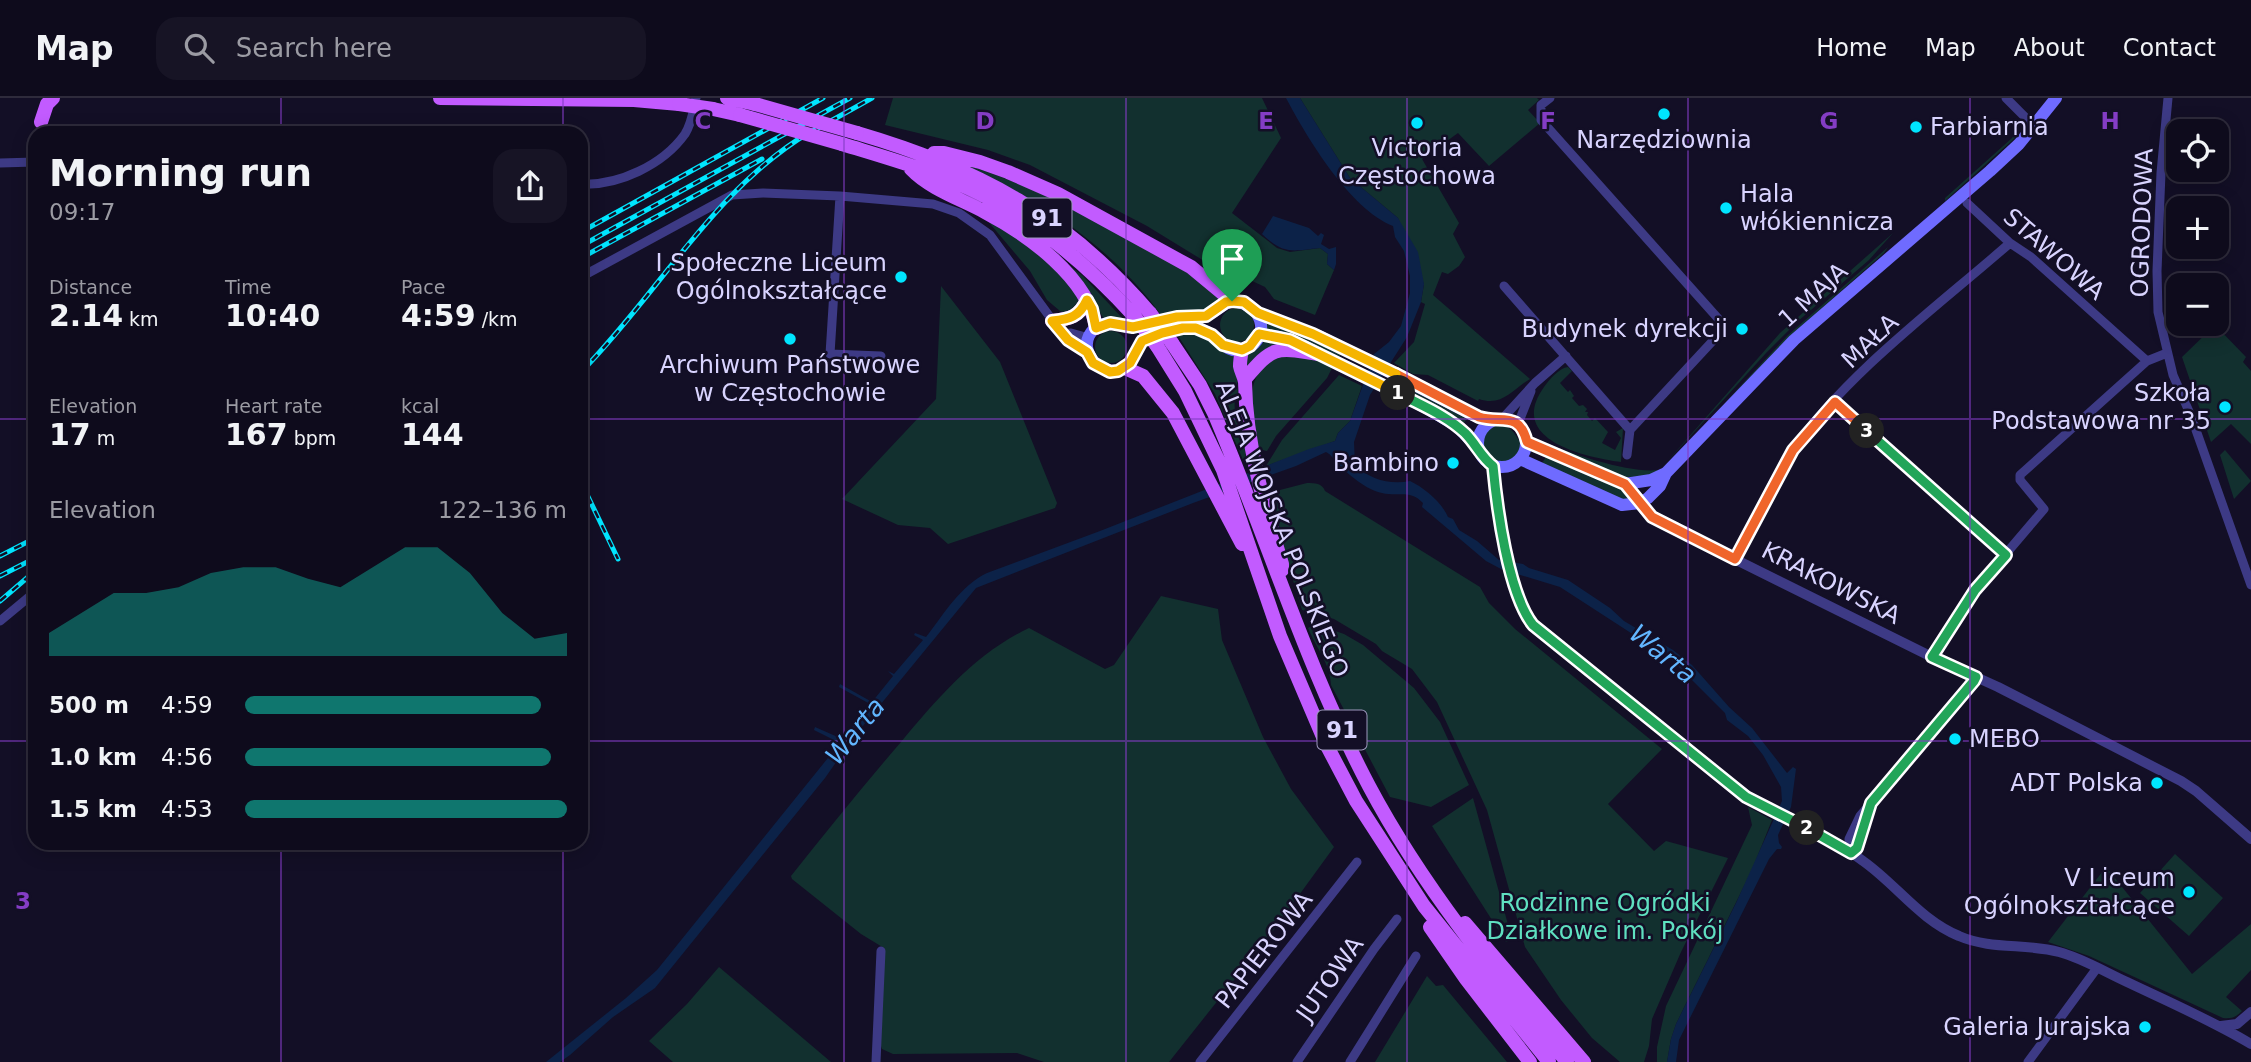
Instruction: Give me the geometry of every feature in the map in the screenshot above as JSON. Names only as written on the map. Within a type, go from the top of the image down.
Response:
[{"type":"main road","points":[[41,126],[47,104],[54,98]]},
{"type":"main road","name":"ALEJA WOJSKA POLSKIEGO","points":[[440,98],[634,100],[679,104],[740,116],[905,163],[967,187],[1028,222],[1093,273],[1165,344]]},
{"type":"main road","name":"ALEJA WOJSKA POLSKIEGO","points":[[727,98],[857,133],[922,154],[988,182],[1043,214],[1111,270],[1150,313],[1185,391],[1229,468],[1331,706],[1370,788],[1413,859],[1472,946],[1567,1062]]},
{"type":"main road","name":"1 MAJA","points":[[1640,503],[1660,486],[1666,473],[1794,340],[1990,171],[2034,126],[2056,98]]},
{"type":"main road","points":[[922,154],[944,153],[1039,184],[1108,219],[1191,267],[1232,301]]},
{"type":"main road","points":[[905,163],[920,178],[989,214],[1028,239],[1068,273],[1092,309],[1093,333],[1087,352],[1093,363],[1103,370],[1118,371],[1125,368],[1142,341],[1183,328],[1205,330],[1223,345],[1242,350],[1250,346],[1259,334],[1261,322],[1258,313]]},
{"type":"main road","points":[[1052,321],[1071,319],[1087,300]]},
{"type":"main road","points":[[1093,333],[1110,323],[1133,327],[1177,317],[1206,316],[1226,302],[1244,302],[1258,313],[1309,332],[1358,355],[1471,414],[1518,424],[1527,442],[1520,459],[1508,466],[1493,466],[1457,426],[1290,340],[1259,334]]},
{"type":"main road","points":[[1125,368],[1143,376],[1163,400],[1206,476],[1241,500],[1253,458],[1246,417],[1245,379],[1240,367],[1242,350]]},
{"type":"main road","points":[[1245,379],[1259,361],[1277,351],[1318,354]]},
{"type":"main road","points":[[1478,448],[1482,429],[1497,420]]},
{"type":"main road","name":"KRAKOWSKA","points":[[1527,442],[1625,484]]},
{"type":"main road","points":[[1520,459],[1617,504],[1640,503]]},
{"type":"main road","name":"1 MAJA","points":[[1625,484],[1651,480],[1666,473]]},
{"type":"main road","name":"ALEJA WOJSKA POLSKIEGO","points":[[1241,500],[1280,636],[1326,744],[1356,801],[1424,906],[1549,1062]]},
{"type":"main road","points":[[1424,906],[1429,925],[1466,979],[1530,1062]]},
{"type":"main road","points":[[1452,915],[1467,924],[1584,1062]]},
{"type":"street","points":[[588,184],[615,181],[648,165],[673,147],[692,119],[696,98]]},
{"type":"street","points":[[1550,98],[1541,106],[1541,120],[1723,324],[1721,332],[1630,430],[1627,455]]},
{"type":"street","points":[[2006,98],[2034,126]]},
{"type":"street","name":"OGRODOWA","points":[[2168,98],[2161,173],[2158,312],[2166,353],[2251,586]]},
{"type":"street","points":[[0,163],[28,162]]},
{"type":"street","points":[[588,273],[726,196],[762,192],[933,204],[959,213],[980,227],[1000,246],[1052,321],[1068,340],[1087,352]]},
{"type":"street","points":[[839,196],[830,354],[881,356]]},
{"type":"street","name":"STAWOWA","points":[[1968,203],[2010,243],[2031,257],[2147,361]]},
{"type":"street","name":"MAŁA","points":[[1735,559],[1793,450],[1874,362],[2010,243]]},
{"type":"street","points":[[1504,286],[1630,430]]},
{"type":"street","points":[[1064,334],[1093,333]]},
{"type":"street","points":[[1932,657],[1975,590],[2043,509],[2020,480],[2020,475],[2147,361],[2166,353]]},
{"type":"street","points":[[1497,420],[1566,356]]},
{"type":"street","points":[[1518,424],[1535,383]]},
{"type":"street","points":[[1835,402],[2006,555]]},
{"type":"street","points":[[1493,466],[1503,537],[1520,605],[1526,615],[1542,634],[1750,799],[1806,827],[1865,862],[1940,928],[1986,944],[2057,951],[2221,1026],[2251,1044]]},
{"type":"street","name":"KRAKOWSKA","points":[[1625,484],[1648,514],[1656,520],[2181,781],[2251,839]]},
{"type":"street","points":[[0,621],[28,598]]},
{"type":"street","points":[[1851,853],[1849,839],[1860,816],[1976,677]]},
{"type":"street","name":"PAPIEROWA","points":[[1200,1062],[1357,862]]},
{"type":"street","name":"JUTOWA","points":[[1297,1062],[1397,919]]},
{"type":"street","points":[[879,1062],[881,951]]},
{"type":"street","points":[[1350,1062],[1416,956]]},
{"type":"street","points":[[2028,1062],[2097,968]]},
{"type":"street","points":[[2221,1026],[2238,1024],[2251,1012]]},
{"type":"green space","points":[[893,98],[1262,98],[1281,138],[1232,213],[1277,248],[1290,252],[1320,248],[1328,254],[1327,264],[1334,270],[1315,315],[1274,299],[1265,287],[1250,280],[1227,275],[1147,226],[1030,165],[988,150],[885,125]]},
{"type":"green space","points":[[1300,98],[1539,100],[1528,110],[1540,123],[1489,166],[1458,133],[1422,159],[1459,223],[1453,234],[1465,257],[1459,266],[1448,274],[1442,272],[1433,295],[1530,379],[1500,399],[1478,401],[1428,375],[1413,374],[1394,363],[1414,342],[1425,304],[1421,302],[1424,284],[1398,218],[1350,178]]},
{"type":"green space","points":[[2018,123],[2019,130],[2015,138],[1945,201],[1945,198],[2012,138]]},
{"type":"green space","points":[[955,161],[1015,182],[1101,222],[1183,270],[1222,300],[1209,310],[1161,315],[1141,289],[1118,266],[1068,224],[1013,189]]},
{"type":"green space","points":[[986,219],[1009,231],[1046,258],[1079,296],[1080,304],[1070,314],[1060,311],[1047,300],[1030,271]]},
{"type":"green space","points":[[1893,233],[1869,260],[1797,322],[1767,352],[1665,464],[1780,333]]},
{"type":"green space","points":[[1888,247],[1790,336],[1719,409],[1787,336]]},
{"type":"green space","points":[[1062,260],[1083,276],[1124,320],[1104,319]]},
{"type":"green space","points":[[941,286],[1000,362],[1057,503],[1055,508],[948,544],[930,528],[898,525],[842,499],[936,399]]},
{"type":"green space","points":[[1237,308],[1249,313],[1254,325],[1249,337],[1237,342],[1225,337],[1220,325],[1225,313]]},
{"type":"green space","points":[[1266,324],[1290,330],[1342,353],[1338,359],[1266,331]]},
{"type":"green space","points":[[1111,331],[1123,335],[1127,347],[1123,359],[1111,363],[1099,359],[1095,347],[1099,335]]},
{"type":"green space","points":[[1198,333],[1235,354],[1238,394],[1235,407],[1243,432],[1246,459],[1243,460],[1215,394],[1177,334]]},
{"type":"green space","name":"Szkoła Podstawowa nr 35","points":[[2204,336],[2226,336],[2246,357],[2243,362],[2251,371],[2251,444],[2231,424],[2211,442],[2182,357]]},
{"type":"green space","points":[[1269,339],[1285,342],[1244,367],[1249,351]]},
{"type":"green space","points":[[1284,355],[1318,360],[1332,368],[1327,378],[1276,436],[1267,451],[1258,449],[1252,406],[1254,384],[1264,366]]},
{"type":"green space","points":[[1568,367],[1572,371],[1560,383],[1568,392],[1570,390],[1574,396],[1572,398],[1579,406],[1583,405],[1587,409],[1585,412],[1588,412],[1587,415],[1592,421],[1595,418],[1608,432],[1602,443],[1615,450],[1621,438],[1616,432],[1623,428],[1621,462],[1571,450],[1542,433],[1535,420],[1535,405],[1551,378]]},
{"type":"green space","points":[[1339,375],[1362,386],[1350,421],[1338,433],[1335,441],[1266,466],[1282,440]]},
{"type":"green space","points":[[1393,379],[1468,417],[1464,423],[1391,385]]},
{"type":"green space","points":[[1495,425],[1508,427],[1521,444],[1518,456],[1511,461],[1493,457],[1482,442],[1485,433]]},
{"type":"green space","points":[[1551,445],[1623,467],[1638,470],[1663,469],[1643,477],[1621,477],[1550,447]]},
{"type":"green space","points":[[2225,450],[2251,481],[2234,499],[2220,455]]},
{"type":"green space","points":[[1546,457],[1622,488],[1634,500],[1619,500],[1542,463]]},
{"type":"green space","name":"Rodzinne Ogródki Działkowe im. Pokój","points":[[1307,483],[1320,485],[1325,491],[1480,587],[1489,603],[1515,629],[1662,749],[1608,804],[1654,851],[1666,841],[1728,858],[1681,952],[1652,1019],[1644,1062],[1620,1062],[1592,1038],[1561,1000],[1525,947],[1487,810],[1437,702],[1412,669],[1382,651],[1376,644],[1334,619],[1302,610],[1274,504],[1280,490]]},
{"type":"green space","points":[[1161,596],[1218,609],[1222,640],[1263,737],[1291,789],[1334,847],[1273,931],[1169,1062],[1044,1062],[1017,1053],[893,1054],[882,1049],[880,1043],[884,948],[861,934],[791,876],[929,709],[975,663],[992,650],[1029,628],[1105,669],[1114,665]]},
{"type":"green space","points":[[1315,624],[1344,634],[1363,645],[1414,688],[1440,722],[1469,785],[1431,807],[1390,797],[1331,685],[1325,663],[1308,628]]},
{"type":"green space","points":[[1473,798],[1512,939],[1506,942],[1432,826]]},
{"type":"green space","points":[[1748,807],[1772,820],[1752,870],[1676,1024],[1667,1062],[1657,1062],[1657,1047],[1666,1006],[1752,825]]},
{"type":"green space","points":[[2175,854],[2223,898],[2189,936],[2140,893]]},
{"type":"green space","points":[[2106,867],[2192,974],[2251,924],[2251,970],[2226,997],[2242,1011],[2240,1013],[2231,1018],[2223,1018],[2089,956],[2048,942]]},
{"type":"green space","points":[[719,967],[831,1062],[673,1062],[649,1041],[687,1004]]},
{"type":"green space","points":[[1427,976],[1436,986],[1443,985],[1507,1062],[1375,1062]]},
{"type":"water","name":"Warta","points":[[1286,98],[1300,98],[1350,178],[1398,218],[1418,252],[1424,284],[1421,302],[1407,337],[1370,395],[1354,442],[1355,465],[1381,480],[1410,481],[1416,484],[1437,501],[1459,530],[1499,560],[1523,564],[1568,580],[1610,608],[1624,621],[1673,650],[1692,665],[1729,707],[1752,728],[1787,773],[1793,767],[1796,769],[1791,807],[1778,835],[1782,847],[1769,859],[1679,1040],[1676,1062],[1667,1062],[1676,1024],[1736,903],[1782,801],[1781,787],[1763,755],[1748,736],[1727,720],[1725,713],[1671,659],[1560,587],[1501,569],[1486,561],[1422,507],[1423,503],[1414,496],[1388,494],[1370,489],[1352,477],[1326,452],[1296,466],[1193,503],[976,588],[655,988],[613,1017],[560,1062],[546,1062],[657,970],[840,743],[814,730],[815,727],[840,738],[850,730],[870,704],[839,687],[840,684],[872,702],[893,676],[888,671],[894,674],[923,640],[914,635],[915,633],[926,637],[961,593],[987,573],[1335,441],[1338,433],[1350,421],[1374,354],[1389,342],[1401,326],[1410,293],[1410,276],[1404,251],[1395,237],[1393,226],[1377,217],[1346,189],[1318,152]]},
{"type":"water","points":[[1273,216],[1309,228],[1318,236],[1321,233],[1324,235],[1321,244],[1329,249],[1336,247],[1334,270],[1327,264],[1328,254],[1320,248],[1289,250],[1276,245],[1262,234]]},
{"type":"railway","points":[[588,228],[823,98]]},
{"type":"railway","points":[[588,242],[850,98]]},
{"type":"railway","points":[[802,137],[872,98]]},
{"type":"railway","points":[[588,364],[716,212],[776,155],[810,132]]},
{"type":"railway","points":[[588,254],[762,159]]},
{"type":"railway","points":[[588,497],[618,559]]},
{"type":"railway","points":[[0,556],[28,542]]},
{"type":"railway","points":[[0,576],[28,562]]},
{"type":"railway","points":[[0,601],[28,577]]},
{"type":"place","name":"Narzędziownia","points":[[1664,114]]},
{"type":"place","name":"Victoria Częstochowa","points":[[1417,123]]},
{"type":"place","name":"Farbiarnia","points":[[1916,127]]},
{"type":"place","name":"Hala włókiennicza","points":[[1726,208]]},
{"type":"place","name":"I Społeczne Liceum Ogólnokształcące","points":[[901,277]]},
{"type":"place","name":"Budynek dyrekcji","points":[[1742,329]]},
{"type":"place","name":"Archiwum Państwowe w Częstochowie","points":[[790,339]]},
{"type":"place","name":"Szkoła Podstawowa nr 35","points":[[2225,407]]},
{"type":"place","name":"Bambino","points":[[1453,463]]},
{"type":"place","name":"MEBO","points":[[1955,739]]},
{"type":"place","name":"ADT Polska","points":[[2157,783]]},
{"type":"place","name":"V Liceum Ogólnokształcące","points":[[2189,892]]},
{"type":"place","name":"Galeria Jurajska","points":[[2145,1027]]},
{"type":"route","points":[[1087,300],[1095,318],[1096,328],[1110,323],[1133,327],[1177,317],[1206,316],[1226,302],[1232,301],[1244,302],[1258,313],[1334,343],[1471,414],[1491,421],[1503,418],[1518,424],[1527,442],[1625,484],[1652,517],[1735,559],[1793,450],[1835,402],[2006,555],[1975,590],[1932,657],[1976,677],[1972,685],[1871,803],[1861,841],[1851,853],[1746,797],[1533,625],[1520,605],[1503,537],[1493,466],[1457,426],[1306,347],[1279,337],[1259,334],[1250,346],[1242,350],[1231,349],[1205,330],[1183,328],[1142,341],[1125,368],[1110,372],[1093,363],[1087,352],[1068,340],[1052,321],[1071,319],[1087,300]]}]
